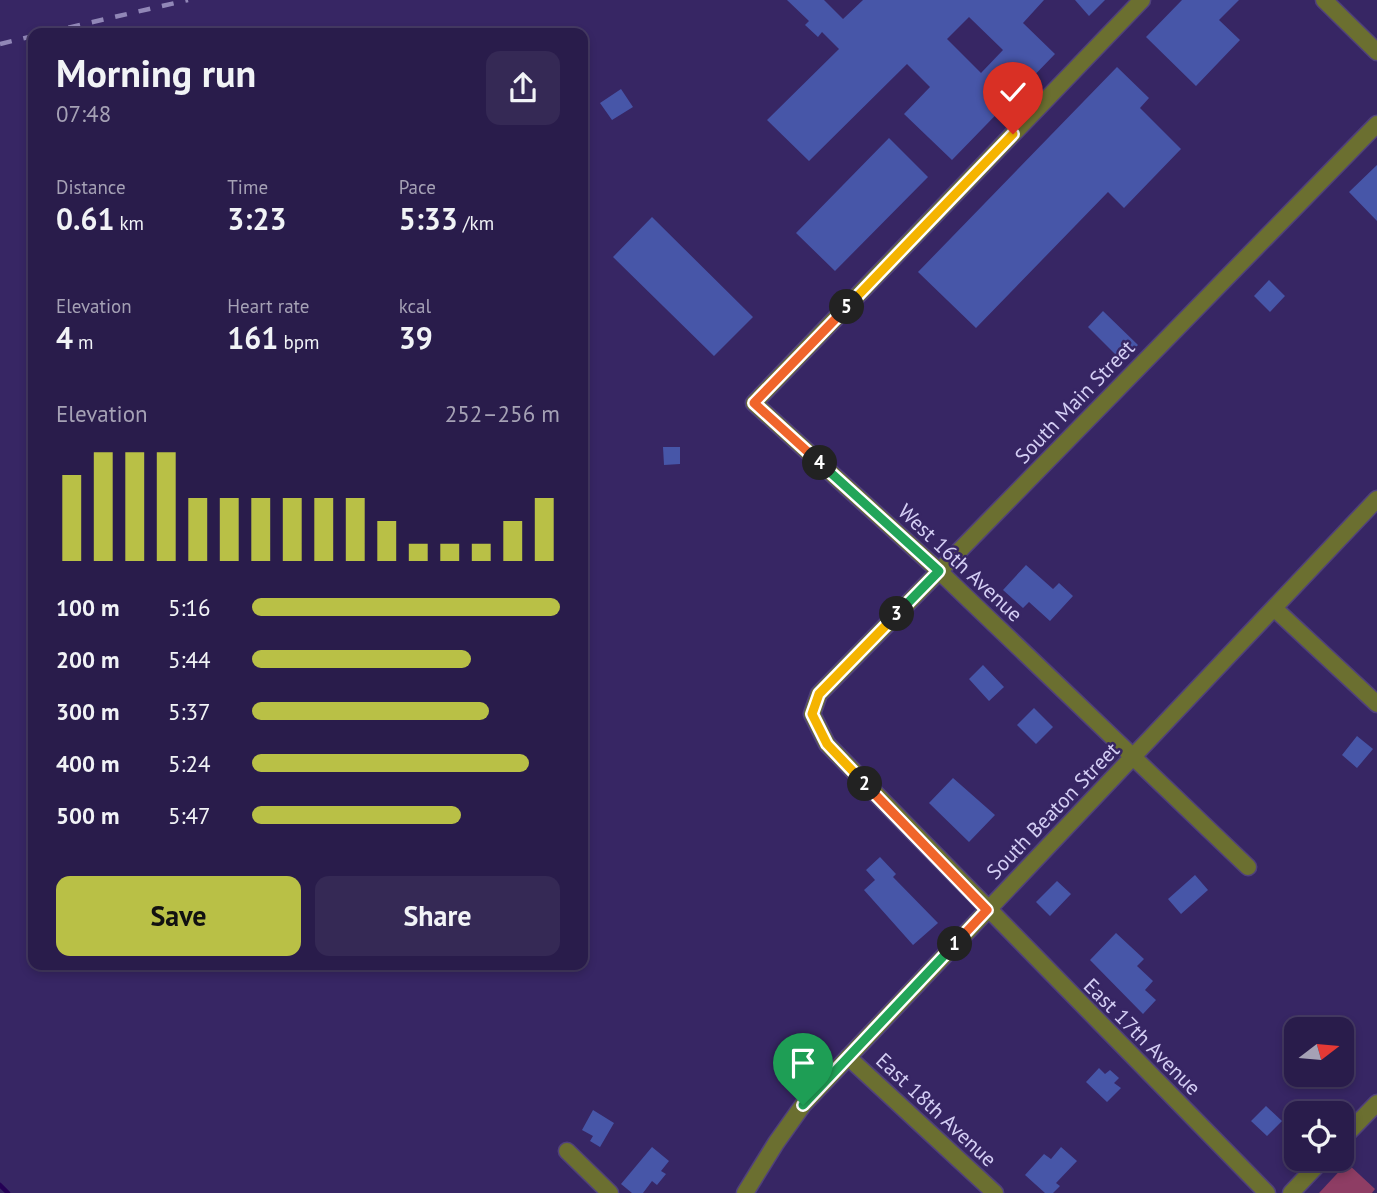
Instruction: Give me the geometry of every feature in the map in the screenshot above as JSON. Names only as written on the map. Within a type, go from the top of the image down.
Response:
[{"type":"street","name":"West 16th Avenue","points":[[1142,0],[754,403],[939,571],[1248,867]]},
{"type":"street","points":[[1324,0],[1377,52]]},
{"type":"street","name":"South Main Street","points":[[812,714],[819,694],[1377,124]]},
{"type":"street","name":"South Beaton Street","points":[[745,1193],[803,1105],[1377,499]]},
{"type":"street","points":[[1275,609],[1377,704]]},
{"type":"street","name":"East 17th Avenue","points":[[812,714],[827,744],[1267,1193]]},
{"type":"street","name":"East 18th Avenue","points":[[848,1057],[995,1193]]},
{"type":"street","points":[[1354,1127],[1377,1103]]},
{"type":"street","points":[[567,1151],[610,1193]]},
{"type":"street","points":[[1291,1193],[1312,1171]]},
{"type":"shaded area","points":[[1354,1170],[1375,1189],[1372,1193],[1319,1193],[1340,1171]]},
{"type":"building","points":[[787,0],[824,0],[843,19],[863,0],[1044,0],[1023,23],[1055,54],[952,160],[904,114],[930,87],[907,64],[809,161],[767,120],[839,49],[822,32],[818,37],[805,25],[809,21]],"holes":[[[969,17],[1003,50],[981,73],[947,39]]]},
{"type":"building","points":[[1075,0],[1105,0],[1089,16]]},
{"type":"building","points":[[1182,0],[1239,0],[1219,20],[1240,40],[1196,86],[1146,37]]},
{"type":"building","points":[[1117,67],[1149,98],[1140,108],[1181,149],[1124,208],[1108,192],[976,328],[918,272]]},
{"type":"building","points":[[621,89],[633,107],[612,120],[600,103]]},
{"type":"building","points":[[889,138],[928,177],[835,271],[796,233]]},
{"type":"building","points":[[1377,165],[1377,221],[1349,192]]},
{"type":"building","points":[[652,217],[753,317],[714,356],[613,257]]},
{"type":"building","points":[[1269,280],[1285,296],[1270,312],[1254,296]]},
{"type":"building","points":[[1103,311],[1138,345],[1122,361],[1088,327]]},
{"type":"building","points":[[663,447],[680,447],[680,464],[664,465]]},
{"type":"building","points":[[1026,565],[1053,589],[1059,583],[1073,596],[1050,621],[1029,602],[1023,608],[1003,590]]},
{"type":"building","points":[[983,665],[1004,687],[989,701],[969,679]]},
{"type":"building","points":[[1034,708],[1053,727],[1036,744],[1017,725]]},
{"type":"building","points":[[1357,736],[1373,749],[1357,768],[1342,755]]},
{"type":"building","points":[[953,778],[995,815],[969,842],[929,803]]},
{"type":"building","points":[[880,857],[896,874],[893,877],[938,923],[913,945],[864,890],[875,880],[866,870]]},
{"type":"building","points":[[1195,875],[1208,890],[1181,914],[1168,899]]},
{"type":"building","points":[[1057,881],[1071,894],[1050,916],[1036,902]]},
{"type":"building","points":[[1116,933],[1144,959],[1137,966],[1153,981],[1145,990],[1156,1000],[1143,1014],[1090,960]]},
{"type":"building","points":[[1099,1068],[1105,1074],[1110,1070],[1119,1078],[1114,1083],[1121,1088],[1107,1102],[1086,1082]]},
{"type":"building","points":[[1266,1106],[1282,1121],[1267,1136],[1251,1121]]},
{"type":"building","points":[[593,1110],[614,1123],[600,1147],[590,1141],[593,1136],[582,1130]]},
{"type":"building","points":[[652,1147],[669,1161],[661,1171],[666,1174],[657,1185],[652,1181],[643,1193],[632,1193],[621,1184]]},
{"type":"building","points":[[1061,1147],[1077,1161],[1056,1183],[1060,1186],[1053,1193],[1045,1193],[1025,1175],[1044,1154],[1051,1159]]},
{"type":"waterway","points":[[0,1185],[8,1193]]},
{"type":"railway","points":[[67,28],[188,0]]},
{"type":"railway","points":[[0,44],[28,37]]},
{"type":"route","points":[[803,1105],[987,910],[827,744],[812,714],[819,694],[939,571],[754,403],[1013,134]]}]
